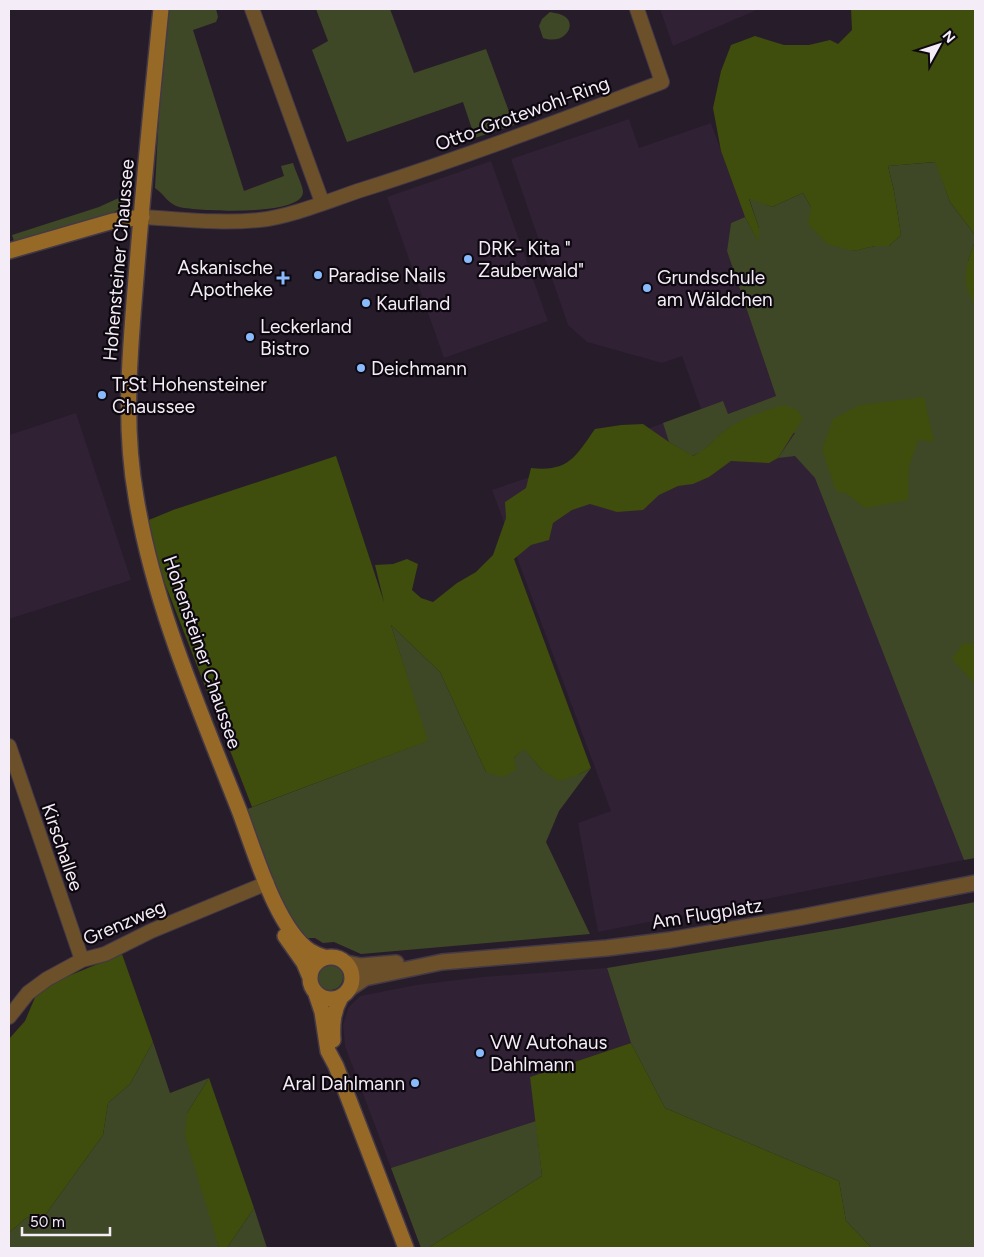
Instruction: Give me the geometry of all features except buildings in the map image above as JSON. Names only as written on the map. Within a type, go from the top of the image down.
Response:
[{"type":"main road","name":"Hohensteiner Chaussee","points":[[161,9],[128,379],[128,418],[138,511],[147,555],[170,630],[267,883],[282,929],[304,963],[309,975]]},
{"type":"main road","points":[[9,251],[113,222],[142,217]]},
{"type":"main road","name":"Hohensteiner Chaussee","points":[[267,883],[290,930],[310,951],[324,957]]},
{"type":"main road","points":[[336,1066],[332,1024],[334,1010],[345,992],[352,975],[346,963],[334,956],[324,957],[315,963],[309,975],[309,982],[316,994],[322,1012],[328,1051],[336,1066],[406,1248]]},
{"type":"main road","points":[[316,994],[328,999],[345,992]]},
{"type":"street","points":[[252,9],[322,202]]},
{"type":"street","name":"Otto-Grotewohl-Ring","points":[[142,217],[206,222],[260,220],[395,179],[491,146],[662,82],[637,9]]},
{"type":"street","name":"Kirschallee","points":[[9,746],[82,960]]},
{"type":"street","name":"Grenzweg","points":[[9,1017],[28,993],[47,979],[82,960],[105,954],[151,931],[267,883]]},
{"type":"street","name":"Am Flugplatz","points":[[346,963],[361,966],[442,962],[607,948],[670,940],[802,917],[975,883]]},
{"type":"street","name":"Am Flugplatz","points":[[345,992],[365,978],[442,962]]},
{"type":"shaded area","points":[[660,9],[759,9],[673,46]]},
{"type":"shaded area","points":[[629,119],[639,148],[711,123],[745,217],[731,223],[727,251],[776,396],[728,414],[799,395],[964,860],[598,932],[578,823],[611,811],[492,490],[583,459],[582,453],[701,409],[682,356],[662,363],[587,342],[568,325],[511,159]]},
{"type":"shaded area","name":"DRK- Kita \" Zauberwald\"","points":[[491,161],[548,321],[444,358],[387,197]]},
{"type":"shaded area","points":[[76,413],[131,580],[9,619],[9,435]]},
{"type":"shaded area","points":[[607,968],[631,1043],[531,1077],[536,1121],[391,1168],[345,1046],[343,1025],[348,1008],[360,996],[416,985],[482,977]]},
{"type":"green space","points":[[167,9],[216,9],[218,17],[216,22],[193,30],[244,191],[284,176],[281,166],[293,163],[303,189],[298,200],[268,209],[226,211],[189,209],[172,204],[155,188],[162,56]]},
{"type":"green space","points":[[316,9],[390,9],[414,73],[486,49],[514,125],[475,138],[463,102],[347,142],[312,50],[328,41]]},
{"type":"green space","points":[[851,9],[975,9],[975,235],[950,202],[935,162],[888,166],[901,235],[889,246],[875,246],[854,251],[827,244],[808,224],[811,207],[803,193],[772,207],[749,199],[759,228],[759,243],[745,217],[721,151],[713,108],[721,71],[731,45],[755,36],[784,45],[809,45],[830,40],[838,44],[852,30]]},
{"type":"green space","points":[[550,12],[562,15],[567,18],[569,23],[568,32],[558,39],[543,38],[539,26],[542,19]]},
{"type":"green space","points":[[936,162],[950,202],[975,235],[975,241],[968,261],[975,306],[975,858],[964,860],[815,478],[795,456],[778,458],[795,433],[730,427],[701,452],[692,456],[669,442],[663,423],[723,401],[728,414],[776,396],[727,251],[731,223],[745,217],[759,242],[759,228],[749,198],[772,207],[803,193],[811,207],[853,251],[875,246],[889,246],[901,235],[888,166]]},
{"type":"green space","points":[[123,196],[123,207],[114,212],[15,244],[12,235],[99,207]]},
{"type":"green space","points":[[975,241],[975,306],[967,288],[966,274]]},
{"type":"green space","points":[[924,397],[934,442],[918,440],[909,467],[908,500],[865,508],[847,494],[836,491],[822,449],[833,419],[860,405]]},
{"type":"green space","points":[[784,405],[796,409],[803,418],[778,458],[769,463],[731,461],[709,477],[693,484],[678,486],[659,495],[643,510],[617,512],[590,504],[572,510],[553,523],[549,540],[531,545],[514,559],[591,768],[578,775],[559,781],[542,770],[524,749],[514,758],[516,770],[503,777],[486,772],[440,672],[391,625],[428,741],[252,807],[157,563],[144,522],[173,510],[336,456],[384,602],[375,565],[393,564],[407,559],[418,564],[412,590],[421,598],[433,602],[457,583],[476,572],[493,555],[506,518],[505,502],[526,488],[531,468],[554,468],[570,461],[595,429],[643,424],[693,456],[736,423]]},
{"type":"green space","points":[[391,625],[440,672],[486,772],[514,758],[524,748],[542,770],[578,775],[591,768],[559,811],[546,842],[590,934],[361,954],[334,942],[323,943],[315,938],[308,938],[304,942],[287,920],[245,810],[427,741]]},
{"type":"green space","points":[[963,643],[975,644],[975,684],[952,659]]},
{"type":"green space","points":[[975,902],[975,1248],[872,1248],[846,1221],[839,1181],[665,1108],[631,1043],[607,968],[843,928]]},
{"type":"green space","points":[[122,954],[153,1042],[130,1084],[108,1103],[103,1135],[46,1214],[26,1218],[9,1233],[9,1039],[25,1021],[39,988]]},
{"type":"green space","points":[[330,964],[339,968],[343,977],[339,986],[330,990],[321,986],[317,977],[321,968]]},
{"type":"green space","points":[[153,1042],[170,1093],[209,1078],[187,1113],[219,1248],[10,1248],[9,1233],[26,1218],[46,1214],[103,1135],[108,1103],[130,1084]]},
{"type":"green space","points":[[631,1043],[665,1108],[839,1181],[846,1221],[872,1248],[428,1248],[542,1176],[530,1077]]},
{"type":"green space","points":[[209,1078],[254,1208],[227,1248],[219,1248],[185,1136],[187,1113]]},
{"type":"green space","points":[[536,1121],[542,1176],[428,1248],[421,1248],[391,1168]]},
{"type":"green space","points":[[254,1208],[267,1248],[227,1248]]},
{"type":"place","name":"DRK- Kita \" Zauberwald\"","points":[[468,259]]},
{"type":"place","name":"Paradise Nails","points":[[318,275]]},
{"type":"place","name":"Askanische Apotheke","points":[[283,278]]},
{"type":"place","name":"Grundschule am Wäldchen","points":[[647,288]]},
{"type":"place","name":"Kaufland","points":[[366,303]]},
{"type":"place","name":"Leckerland Bistro","points":[[250,337]]},
{"type":"place","name":"Deichmann","points":[[361,368]]},
{"type":"place","name":"TrSt Hohensteiner Chaussee","points":[[102,395]]},
{"type":"place","name":"VW Autohaus Dahlmann","points":[[480,1053]]},
{"type":"place","name":"Aral Dahlmann","points":[[415,1083]]}]
